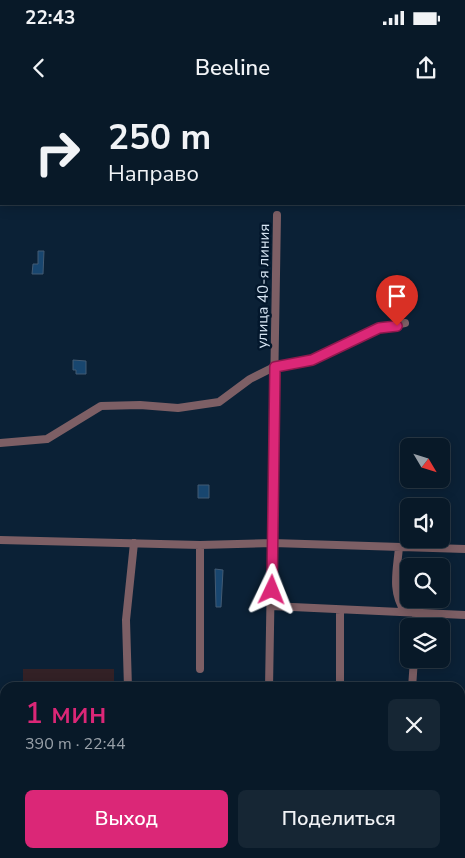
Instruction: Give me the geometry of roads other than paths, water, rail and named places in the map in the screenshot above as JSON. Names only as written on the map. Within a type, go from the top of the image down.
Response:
[{"type":"street","name":"улица 40-я линия","points":[[269,682],[273,543],[277,215]]},
{"type":"street","points":[[0,443],[47,439],[101,406],[178,408],[219,402],[250,379],[275,367],[319,358],[379,328],[405,323]]},
{"type":"street","points":[[0,540],[200,545],[273,543],[465,549]]},
{"type":"street","points":[[128,682],[126,620],[134,543]]},
{"type":"street","points":[[200,545],[200,669]]},
{"type":"street","points":[[399,547],[395,591],[398,601],[405,612]]},
{"type":"street","points":[[271,606],[465,615]]},
{"type":"street","points":[[340,610],[340,682]]},
{"type":"street","points":[[416,613],[416,618]]},
{"type":"street","points":[[412,682],[413,668]]}]
